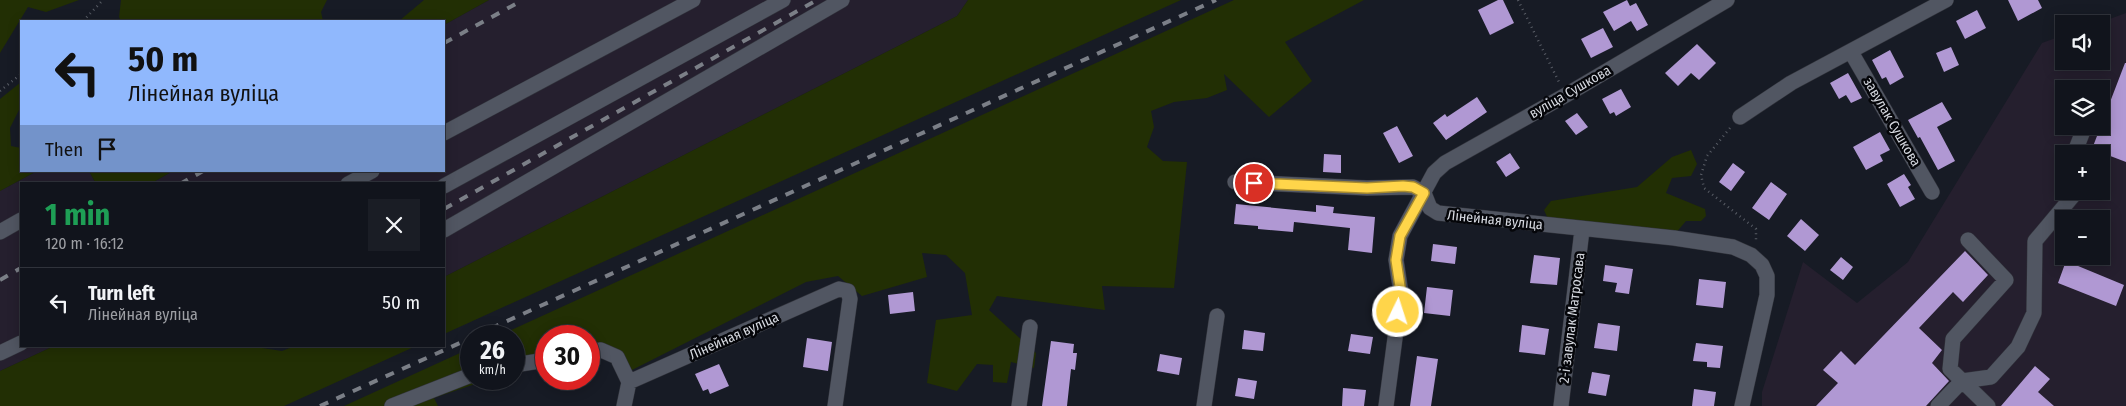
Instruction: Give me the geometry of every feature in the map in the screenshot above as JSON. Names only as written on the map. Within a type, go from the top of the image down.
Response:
[{"type":"street","points":[[445,132],[693,0]]},
{"type":"street","points":[[445,185],[783,0]]},
{"type":"street","points":[[445,229],[842,0]]},
{"type":"street","name":"вуліца Сушкова","points":[[1386,406],[1401,293],[1396,260],[1400,236],[1434,173],[1445,162],[1566,95],[1727,0]]},
{"type":"street","points":[[1740,117],[1791,83],[1851,52],[1926,4],[1946,0]]},
{"type":"street","name":"завулак Сушкова","points":[[1851,52],[1932,192]]},
{"type":"street","points":[[352,182],[370,172]]},
{"type":"street","points":[[1235,182],[1367,188],[1403,186],[1413,187],[1424,193]]},
{"type":"street","name":"Лінейная вуліца","points":[[1424,193],[1430,208],[1438,214],[1674,238],[1733,247],[1750,255],[1762,265],[1767,276],[1767,295],[1742,406]]},
{"type":"street","points":[[1938,406],[1962,381],[1991,377],[2018,347],[2034,313],[2035,241],[2069,200]]},
{"type":"street","points":[[0,232],[20,221]]},
{"type":"street","name":"2-і завулак Матросава","points":[[1561,406],[1582,230]]},
{"type":"street","points":[[1968,240],[2006,280],[1953,340],[1950,369],[1988,406]]},
{"type":"street","name":"Лінейная вуліца","points":[[629,382],[839,289],[848,292],[850,300],[835,406]]},
{"type":"street","points":[[1204,406],[1217,316]]},
{"type":"street","points":[[1019,406],[1030,327]]},
{"type":"street","points":[[0,353],[20,343]]},
{"type":"street","points":[[600,350],[617,356],[629,382],[624,406]]},
{"type":"street","points":[[392,406],[460,379]]},
{"type":"path","points":[[84,20],[103,0]]},
{"type":"path","points":[[1518,0],[1566,95]]},
{"type":"path","points":[[0,90],[20,75]]},
{"type":"path","points":[[1740,117],[1707,156],[1701,175],[1704,188],[1756,229],[1758,239],[1750,255]]},
{"type":"shaded area","points":[[489,0],[968,0],[957,16],[445,276],[445,182],[154,182],[171,172],[445,172],[445,24]]},
{"type":"shaded area","points":[[2126,13],[2126,406],[1762,406],[1762,392],[1803,262],[1857,303],[1908,262],[2042,43],[2055,38],[2055,70],[2110,70],[2110,19]]},
{"type":"shaded area","points":[[35,172],[90,172],[95,182],[20,182],[20,347],[52,347],[0,371],[0,191]]},
{"type":"green space","points":[[0,0],[79,0],[46,12],[28,7],[0,53]]},
{"type":"green space","points":[[121,0],[327,0],[321,12],[323,20],[120,20],[119,17]]},
{"type":"green space","points":[[424,0],[489,0],[445,24],[445,20],[400,20]]},
{"type":"green space","points":[[968,0],[1181,0],[464,325],[460,325],[460,327],[445,334],[445,276],[957,16]]},
{"type":"green space","points":[[1234,0],[1364,0],[1285,42],[1312,81],[1269,117],[1224,74],[1227,90],[1207,98],[1174,102],[1151,111],[1154,127],[1147,147],[1163,161],[1187,162],[1174,288],[1102,286],[1105,310],[997,296],[989,310],[1036,353],[1034,368],[1011,362],[1007,383],[993,382],[993,365],[977,364],[957,391],[927,383],[936,320],[972,315],[965,273],[946,255],[922,253],[927,277],[862,296],[838,276],[806,282],[630,371],[615,349],[610,346],[600,345],[600,325],[535,325],[535,360],[525,365],[525,325],[522,325]]},
{"type":"green space","points":[[20,83],[20,108],[10,128],[11,146],[20,148],[20,172],[35,172],[0,191],[0,99]]},
{"type":"green space","points":[[1691,150],[1697,164],[1691,176],[1672,178],[1666,193],[1705,209],[1706,216],[1701,221],[1686,221],[1675,234],[1548,219],[1544,210],[1551,201],[1637,187],[1672,157]]},
{"type":"green space","points":[[90,172],[171,172],[154,182],[95,182]]},
{"type":"green space","points":[[52,347],[256,347],[282,351],[292,347],[414,347],[284,406],[0,406],[0,371]]},
{"type":"green space","points":[[460,353],[460,389],[434,398],[438,406],[344,406]]},
{"type":"building","points":[[1498,0],[1503,0],[1514,23],[1490,35],[1478,10]]},
{"type":"building","points":[[1627,0],[1630,6],[1636,3],[1648,25],[1637,31],[1631,21],[1614,31],[1603,12]]},
{"type":"building","points":[[2008,0],[2038,0],[2042,8],[2018,21]]},
{"type":"building","points":[[1977,10],[1986,28],[1965,39],[1956,21]]},
{"type":"building","points":[[1603,28],[1613,47],[1591,58],[1581,39]]},
{"type":"building","points":[[1697,44],[1716,63],[1699,80],[1691,73],[1678,86],[1665,73]]},
{"type":"building","points":[[1951,47],[1959,65],[1944,72],[1936,53]]},
{"type":"building","points":[[1890,50],[1904,77],[1890,85],[1886,77],[1882,79],[1872,60]]},
{"type":"building","points":[[2126,63],[2126,162],[2110,156],[2110,145],[2094,145],[2097,135],[2110,135],[2110,102]]},
{"type":"building","points":[[1848,73],[1862,98],[1851,103],[1846,95],[1839,99],[1830,83]]},
{"type":"building","points":[[1621,89],[1631,107],[1616,116],[1614,112],[1610,114],[1602,99]]},
{"type":"building","points":[[1477,97],[1487,112],[1446,140],[1433,123],[1445,114],[1447,117]]},
{"type":"building","points":[[1942,102],[1952,119],[1937,127],[1955,161],[1938,170],[1920,137],[1918,138],[1908,120]]},
{"type":"building","points":[[1577,113],[1588,127],[1576,135],[1565,121]]},
{"type":"building","points":[[1397,126],[1413,156],[1399,163],[1383,133]]},
{"type":"building","points":[[1880,132],[1890,150],[1880,155],[1883,161],[1866,170],[1853,147]]},
{"type":"building","points":[[1510,153],[1520,168],[1506,177],[1496,162]]},
{"type":"building","points":[[1324,154],[1341,155],[1341,173],[1323,172]]},
{"type":"building","points":[[1733,163],[1745,172],[1731,191],[1719,182]]},
{"type":"building","points":[[1904,174],[1911,185],[1908,187],[1915,199],[1900,207],[1887,184]]},
{"type":"building","points":[[1771,182],[1787,194],[1769,220],[1752,208]]},
{"type":"building","points":[[1236,204],[1316,212],[1316,205],[1334,207],[1333,213],[1375,217],[1372,253],[1348,250],[1350,228],[1294,222],[1293,232],[1258,229],[1258,226],[1234,224]]},
{"type":"building","points":[[1801,219],[1819,235],[1805,251],[1787,236]]},
{"type":"building","points":[[1433,244],[1457,247],[1455,264],[1431,261]]},
{"type":"building","points":[[1965,251],[1988,275],[1963,302],[1953,292],[1919,328],[1942,350],[1932,363],[1949,381],[1926,406],[1816,406],[1838,383],[1823,370],[1841,351],[1855,365]]},
{"type":"building","points":[[1534,255],[1560,258],[1557,285],[1530,283]]},
{"type":"building","points":[[1841,257],[1853,267],[1843,280],[1830,270]]},
{"type":"building","points":[[1605,265],[1633,269],[1629,294],[1615,292],[1617,283],[1603,281]]},
{"type":"building","points":[[2065,265],[2076,265],[2124,285],[2116,306],[2058,283]]},
{"type":"building","points":[[1699,279],[1726,282],[1723,308],[1696,305]]},
{"type":"building","points":[[1427,287],[1453,290],[1450,316],[1424,313]]},
{"type":"building","points":[[913,292],[915,311],[890,314],[888,295]]},
{"type":"building","points":[[1598,323],[1620,326],[1617,351],[1594,348]]},
{"type":"building","points":[[1522,325],[1549,329],[1545,355],[1519,352]]},
{"type":"building","points":[[1244,330],[1265,333],[1263,351],[1242,349]]},
{"type":"building","points":[[1351,334],[1373,337],[1370,354],[1348,351]]},
{"type":"building","points":[[807,338],[832,342],[828,371],[803,367]]},
{"type":"building","points":[[1051,341],[1074,344],[1073,353],[1077,353],[1075,370],[1071,369],[1067,406],[1042,406]]},
{"type":"building","points":[[1696,343],[1723,346],[1720,368],[1707,367],[1707,362],[1693,361]]},
{"type":"building","points":[[1160,354],[1182,358],[1179,375],[1157,371]]},
{"type":"building","points":[[1417,356],[1438,359],[1431,406],[1410,406]]},
{"type":"building","points":[[719,364],[729,386],[710,394],[708,389],[703,391],[695,374]]},
{"type":"building","points":[[2035,366],[2050,379],[2038,392],[2054,406],[2001,406]]},
{"type":"building","points":[[1592,372],[1610,375],[1606,396],[1588,393]]},
{"type":"building","points":[[1238,378],[1257,381],[1254,399],[1235,396]]},
{"type":"building","points":[[1343,388],[1366,390],[1364,406],[1342,406]]},
{"type":"building","points":[[1694,389],[1716,392],[1714,406],[1692,406]]},
{"type":"railway","points":[[445,42],[523,0]]},
{"type":"railway","points":[[445,208],[817,0]]},
{"type":"railway","points":[[498,325],[1216,0]]},
{"type":"railway","points":[[184,182],[201,172]]},
{"type":"railway","points":[[0,280],[20,269]]},
{"type":"railway","points":[[320,406],[460,343]]},
{"type":"route","points":[[1254,183],[1367,188],[1403,186],[1413,187],[1424,193],[1400,236],[1396,260],[1401,293],[1398,312]]}]
